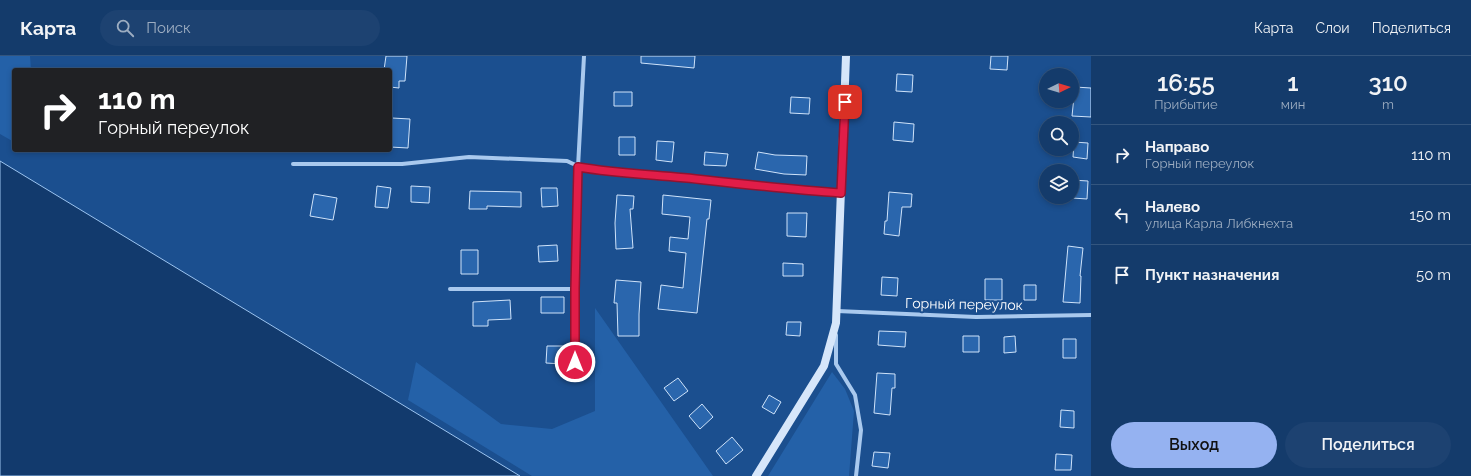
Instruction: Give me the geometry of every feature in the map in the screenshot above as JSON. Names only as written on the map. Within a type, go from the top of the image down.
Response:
[{"type":"street","points":[[575,362],[578,167],[584,56]]},
{"type":"street","points":[[846,56],[836,323],[836,364],[856,395],[861,430],[856,476]]},
{"type":"street","points":[[293,164],[402,164],[469,157],[567,161],[578,167],[598,170],[796,190],[841,193]]},
{"type":"street","points":[[450,288],[575,289]]},
{"type":"street","name":"Горный переулок","points":[[837,311],[976,317],[1091,314]]},
{"type":"street","points":[[756,476],[824,366],[836,323]]},
{"type":"shaded area","points":[[0,56],[30,56],[31,68],[12,68],[12,141],[0,134]]},
{"type":"shaded area","points":[[0,161],[520,476],[0,476]]},
{"type":"shaded area","points":[[595,308],[713,476],[532,476],[408,400],[416,362],[501,424],[552,429],[595,411]]},
{"type":"shaded area","points":[[832,372],[845,389],[854,411],[849,476],[768,476]]},
{"type":"building","points":[[386,56],[407,56],[405,81],[399,81],[399,88],[392,87],[392,68],[384,68]]},
{"type":"building","points":[[641,56],[695,56],[694,68],[641,63]]},
{"type":"building","points":[[991,56],[1008,56],[1007,70],[990,69]]},
{"type":"building","points":[[897,74],[913,75],[912,92],[896,91]]},
{"type":"building","points":[[1079,87],[1091,88],[1091,117],[1072,116],[1073,108],[1079,108]]},
{"type":"building","points":[[614,92],[632,92],[632,106],[614,106]]},
{"type":"building","points":[[791,97],[810,98],[809,114],[790,113]]},
{"type":"building","points":[[392,118],[410,119],[408,148],[392,147]]},
{"type":"building","points":[[894,122],[914,124],[913,142],[893,140]]},
{"type":"building","points":[[619,137],[635,137],[635,155],[619,155]]},
{"type":"building","points":[[657,141],[674,142],[672,162],[656,160]]},
{"type":"building","points":[[1079,142],[1088,143],[1087,159],[1073,157],[1079,156]]},
{"type":"building","points":[[705,152],[728,154],[726,166],[704,165]]},
{"type":"building","points":[[758,152],[775,155],[807,156],[806,175],[784,174],[755,169]]},
{"type":"building","points":[[1079,180],[1088,181],[1087,199],[1079,198]]},
{"type":"building","points":[[377,186],[391,188],[388,208],[375,207]]},
{"type":"building","points":[[411,186],[430,187],[429,203],[411,202]]},
{"type":"building","points":[[541,188],[557,188],[558,206],[542,207]]},
{"type":"building","points":[[470,191],[521,192],[521,207],[487,206],[487,209],[469,209]]},
{"type":"building","points":[[889,192],[912,194],[911,207],[902,207],[899,236],[884,234],[885,221],[887,221]]},
{"type":"building","points":[[314,194],[337,198],[333,220],[310,216]]},
{"type":"building","points":[[617,195],[634,196],[633,209],[630,209],[633,248],[616,249],[615,223]]},
{"type":"building","points":[[663,195],[711,200],[709,219],[707,219],[697,313],[658,309],[661,285],[683,288],[686,253],[669,251],[670,237],[688,239],[690,217],[662,214]]},
{"type":"building","points":[[787,213],[807,213],[806,237],[787,236]]},
{"type":"building","points":[[557,245],[558,261],[539,262],[538,246]]},
{"type":"building","points":[[1068,246],[1083,248],[1080,276],[1080,303],[1063,302]]},
{"type":"building","points":[[461,250],[478,250],[478,274],[461,274]]},
{"type":"building","points":[[783,263],[803,264],[803,276],[783,276]]},
{"type":"building","points":[[882,277],[898,278],[897,296],[881,295]]},
{"type":"building","points":[[985,279],[1002,279],[1002,300],[985,300]]},
{"type":"building","points":[[616,280],[641,282],[639,336],[618,336],[617,303],[614,303]]},
{"type":"building","points":[[1024,285],[1036,285],[1036,300],[1024,300]]},
{"type":"building","points":[[541,297],[564,297],[564,313],[541,313]]},
{"type":"building","points":[[510,300],[511,319],[488,320],[488,326],[473,326],[473,302]]},
{"type":"building","points":[[787,322],[801,322],[800,336],[786,335]]},
{"type":"building","points":[[879,331],[906,332],[905,347],[878,345]]},
{"type":"building","points":[[963,336],[979,336],[979,352],[963,352]]},
{"type":"building","points":[[1015,336],[1016,352],[1004,353],[1004,337]]},
{"type":"building","points":[[1063,339],[1076,339],[1076,358],[1063,358]]},
{"type":"building","points":[[547,346],[563,346],[563,364],[546,363]]},
{"type":"building","points":[[877,373],[895,374],[895,388],[892,388],[890,415],[874,413]]},
{"type":"building","points":[[678,378],[688,391],[674,401],[664,388]]},
{"type":"building","points":[[769,395],[781,402],[774,414],[762,407]]},
{"type":"building","points":[[702,404],[713,417],[700,429],[689,416]]},
{"type":"building","points":[[1061,410],[1074,411],[1074,428],[1060,427]]},
{"type":"building","points":[[732,437],[743,450],[726,464],[716,451]]},
{"type":"building","points":[[874,452],[890,453],[888,468],[872,466]]},
{"type":"building","points":[[1056,454],[1072,455],[1071,470],[1055,470]]},
{"type":"route","points":[[575,362],[578,167],[661,177],[841,193],[845,102]]}]
